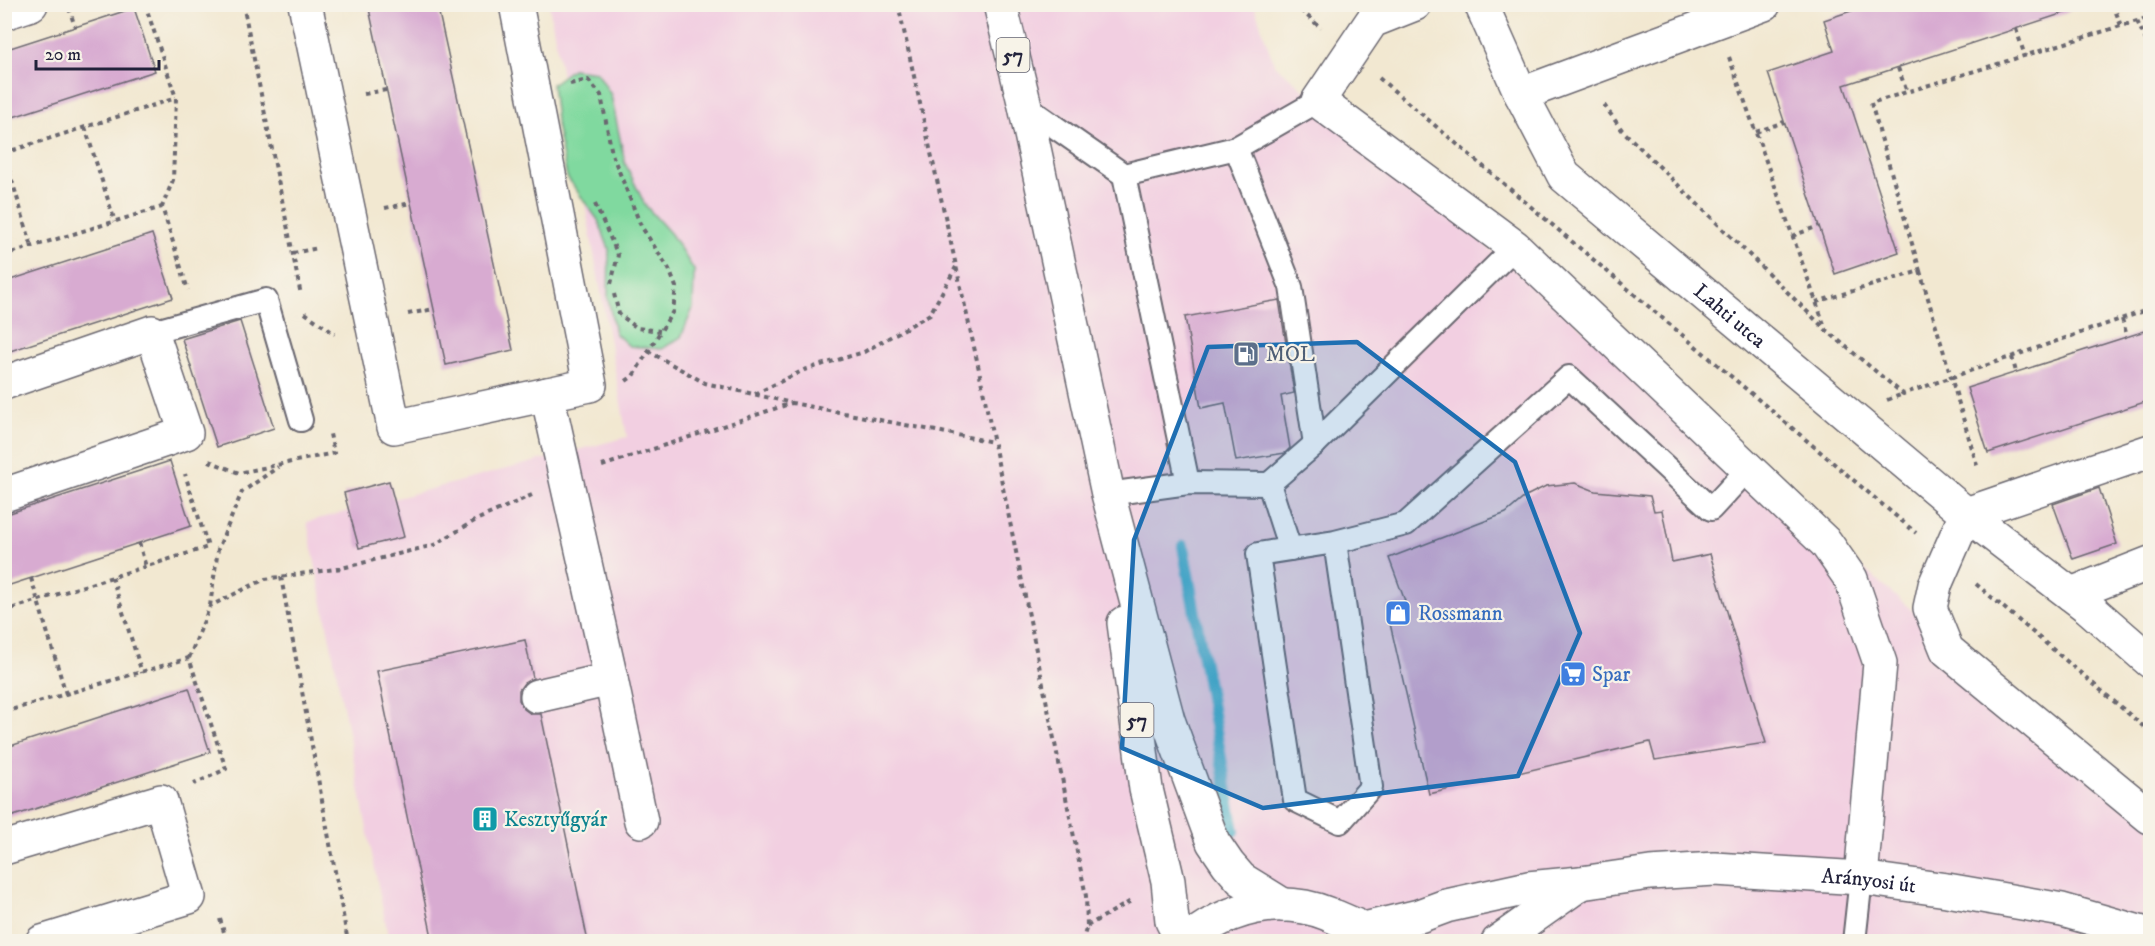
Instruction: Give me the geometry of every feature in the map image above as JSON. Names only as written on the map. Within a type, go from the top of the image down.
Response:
[{"type":"street","points":[[4,13],[31,4]]},
{"type":"street","points":[[305,4],[394,427],[590,385],[516,4]]},
{"type":"street","name":"57","points":[[1000,4],[1025,106],[1108,494],[1168,720],[1213,842],[1241,879],[1283,905]]},
{"type":"street","points":[[1415,4],[1368,13],[1350,53],[1318,101],[1515,247],[1826,543],[1851,579],[1880,663],[1861,878]]},
{"type":"street","name":"Lahti utca","points":[[1481,4],[1521,94],[1564,176],[1978,510],[2071,594],[2151,661]]},
{"type":"street","points":[[1521,94],[1764,4]]},
{"type":"street","points":[[4,383],[152,332],[186,433],[4,495]]},
{"type":"street","points":[[547,394],[641,821]]},
{"type":"street","points":[[2151,451],[1978,510],[1947,559],[1935,585],[1930,608],[1947,650],[2151,817]]},
{"type":"street","name":"57","points":[[1108,494],[1146,789],[1168,881],[1172,921],[1184,942],[1205,926],[1229,914],[1256,907],[1283,905],[1310,908],[1336,917],[1372,942]]},
{"type":"street","points":[[2071,594],[2151,563]]},
{"type":"street","points":[[537,696],[611,679]]},
{"type":"street","points":[[4,848],[161,801],[189,897],[42,942]]},
{"type":"street","name":"Arányosi út","points":[[1336,917],[1364,929],[1419,916],[1446,906],[1528,888],[1650,873],[1715,870],[1861,878],[1947,890],[2062,910],[2151,935]]},
{"type":"street","points":[[1498,942],[1581,883]]},
{"type":"lane","points":[[1124,175],[1236,148],[1318,101]]},
{"type":"lane","points":[[1025,106],[1124,175],[1188,483]]},
{"type":"lane","points":[[1236,148],[1291,287],[1315,444]]},
{"type":"lane","points":[[1108,494],[1188,483],[1269,484],[1315,444],[1515,247]]},
{"type":"lane","points":[[152,332],[266,300],[301,420]]},
{"type":"lane","points":[[1335,542],[1371,787],[1340,822],[1295,800],[1258,554],[1335,542],[1406,524],[1569,377],[1711,509],[1748,469]]},
{"type":"lane","points":[[1269,484],[1290,549]]},
{"type":"lane","points":[[1854,941],[1861,878]]},
{"type":"path","points":[[67,4],[75,27]]},
{"type":"path","points":[[145,4],[176,98],[173,180],[162,207],[196,319]]},
{"type":"path","points":[[898,4],[956,266],[1086,896],[1086,926],[1082,942]]},
{"type":"path","points":[[1294,4],[2151,732]]},
{"type":"path","points":[[2113,4],[2121,26]]},
{"type":"path","points":[[1978,510],[1950,378],[1871,103],[2151,17]]},
{"type":"path","points":[[2137,21],[2151,49]]},
{"type":"path","points":[[2016,29],[2025,56]]},
{"type":"path","points":[[1719,60],[1730,57],[1826,330]]},
{"type":"path","points":[[1898,68],[1907,92]]},
{"type":"path","points":[[1581,72],[1622,130],[1826,330],[1903,394],[2151,309]]},
{"type":"path","points":[[566,91],[571,82],[588,80],[601,95],[612,154],[641,226],[669,269],[676,287],[673,311],[633,376],[618,386]]},
{"type":"path","points":[[357,95],[386,90]]},
{"type":"path","points":[[32,247],[4,153],[176,98]]},
{"type":"path","points":[[1756,132],[1784,122]]},
{"type":"path","points":[[85,127],[115,222]]},
{"type":"path","points":[[591,200],[597,207],[618,255],[611,283],[619,314],[638,328],[660,331]]},
{"type":"path","points":[[381,209],[411,203]]},
{"type":"path","points":[[4,255],[162,207]]},
{"type":"path","points":[[1792,236],[1819,226]]},
{"type":"path","points":[[755,394],[804,370],[864,352],[930,314],[956,266]]},
{"type":"path","points":[[1816,302],[1920,272]]},
{"type":"path","points":[[404,314],[435,309]]},
{"type":"path","points":[[2122,319],[2127,336]]},
{"type":"path","points":[[648,351],[705,383],[792,403],[993,442]]},
{"type":"path","points":[[2012,357],[2016,372]]},
{"type":"path","points":[[210,606],[265,579],[342,568],[434,545],[476,520],[599,467],[792,403]]},
{"type":"path","points":[[4,611],[208,547],[173,438]]},
{"type":"path","points":[[161,801],[226,769],[189,658],[210,606],[218,549],[242,492],[281,465]]},
{"type":"path","points":[[139,543],[146,567]]},
{"type":"path","points":[[112,577],[142,673]]},
{"type":"path","points":[[281,577],[348,942]]},
{"type":"path","points":[[32,578],[66,694]]},
{"type":"path","points":[[4,712],[189,658]]},
{"type":"path","points":[[1679,942],[1708,939],[1854,941]]},
{"type":"highlighted area","points":[[1357,342],[1515,462],[1580,633],[1518,776],[1263,808],[1122,748],[1134,540],[1208,347]]},
{"type":"shaded area","points":[[549,5],[1254,5],[1274,64],[2150,814],[2150,941],[389,941],[307,522],[627,437]]},
{"type":"green space","points":[[572,69],[597,72],[611,95],[625,163],[645,205],[671,234],[694,270],[693,308],[681,337],[662,349],[629,346],[615,333],[608,298],[609,249],[598,220],[567,177],[557,129],[552,84]]},
{"type":"building","points":[[368,4],[437,4],[513,350],[446,365]]},
{"type":"building","points":[[1872,4],[2069,4],[2070,11],[1844,85],[1899,252],[1835,274],[1768,73],[1834,51],[1824,20]]},
{"type":"building","points":[[134,8],[155,71],[4,120],[4,50]]},
{"type":"building","points":[[152,234],[173,298],[4,353],[4,282]]},
{"type":"building","name":"MOL","points":[[1279,300],[1294,393],[1281,396],[1290,448],[1285,453],[1236,461],[1225,403],[1201,408],[1185,317]]},
{"type":"building","points":[[240,321],[274,428],[217,447],[182,339]]},
{"type":"building","points":[[2151,329],[2151,400],[1988,453],[1967,388]]},
{"type":"building","points":[[170,461],[191,526],[4,587],[4,515]]},
{"type":"building","points":[[389,481],[404,537],[359,548],[344,493]]},
{"type":"building","name":"Spar","points":[[1575,483],[1595,491],[1650,496],[1654,511],[1662,510],[1672,562],[1710,554],[1766,743],[1655,760],[1650,742],[1429,794],[1386,606],[1405,601],[1389,558],[1506,513],[1526,496],[1546,486]]},
{"type":"building","points":[[2099,488],[2117,544],[2073,559],[2053,504]]},
{"type":"building","name":"Kesztyűgyár","points":[[525,640],[533,678],[524,683],[519,690],[519,700],[524,709],[531,714],[541,714],[588,942],[433,942],[377,671]]},
{"type":"building","points":[[189,688],[210,752],[4,819],[4,748]]},
{"type":"waterway","points":[[1183,546],[1234,831]]},
{"type":"place","name":"MOL","points":[[1246,354]]},
{"type":"place","name":"Rossmann","points":[[1398,613]]},
{"type":"place","name":"Spar","points":[[1573,674]]},
{"type":"place","name":"Kesztyűgyár","points":[[485,819]]}]
